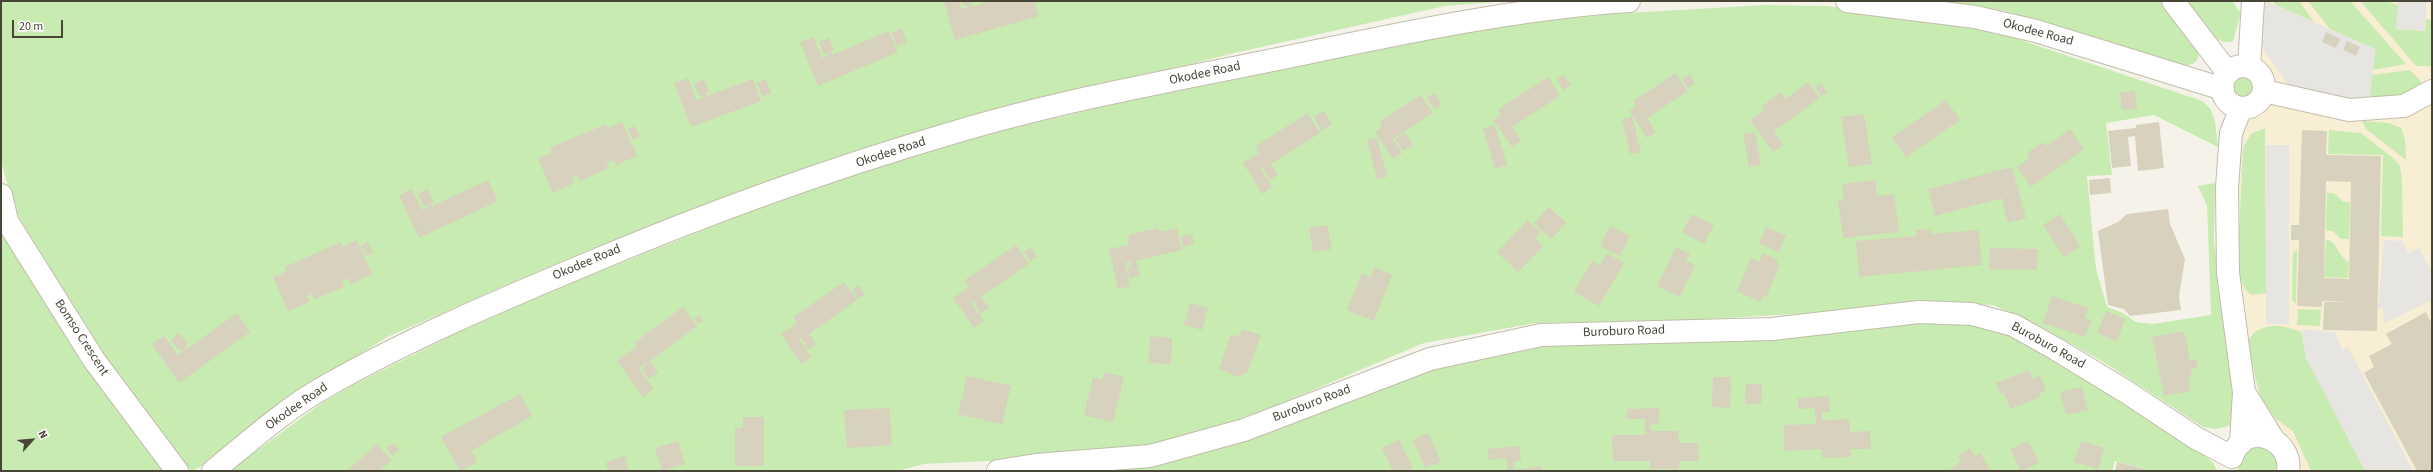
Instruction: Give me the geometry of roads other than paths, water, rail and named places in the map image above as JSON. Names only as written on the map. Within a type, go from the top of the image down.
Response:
[{"type":"street","name":"Okodee Road","points":[[213,471],[281,417],[327,385],[415,340],[512,295],[650,237],[859,163],[954,132],[1066,104],[1223,70],[1460,22],[1575,4],[1629,1]]},
{"type":"street","name":"Okodee Road","points":[[1847,1],[1975,17],[2233,76]]},
{"type":"street","points":[[2173,1],[2233,76]]},
{"type":"street","points":[[2233,76],[2259,74],[2264,85],[2264,91],[2256,104],[2241,108],[2229,102],[2233,76],[2253,1]]},
{"type":"street","points":[[2264,91],[2349,110],[2404,106],[2432,91]]},
{"type":"street","points":[[2235,457],[2244,392],[2228,273],[2227,187],[2231,133],[2241,108]]},
{"type":"street","name":"Bomso Crescent","points":[[1,195],[4,222],[94,360],[177,471]]},
{"type":"street","name":"Buroburo Road","points":[[998,471],[1036,465],[1150,456],[1244,430],[1430,359],[1541,335],[1772,329],[1919,312],[1972,314],[2013,325],[2062,353],[2196,438],[2235,457]]},
{"type":"street","points":[[2244,392],[2273,439],[2286,452],[2288,471]]},
{"type":"street","points":[[2235,457],[2256,436],[2273,439]]}]
